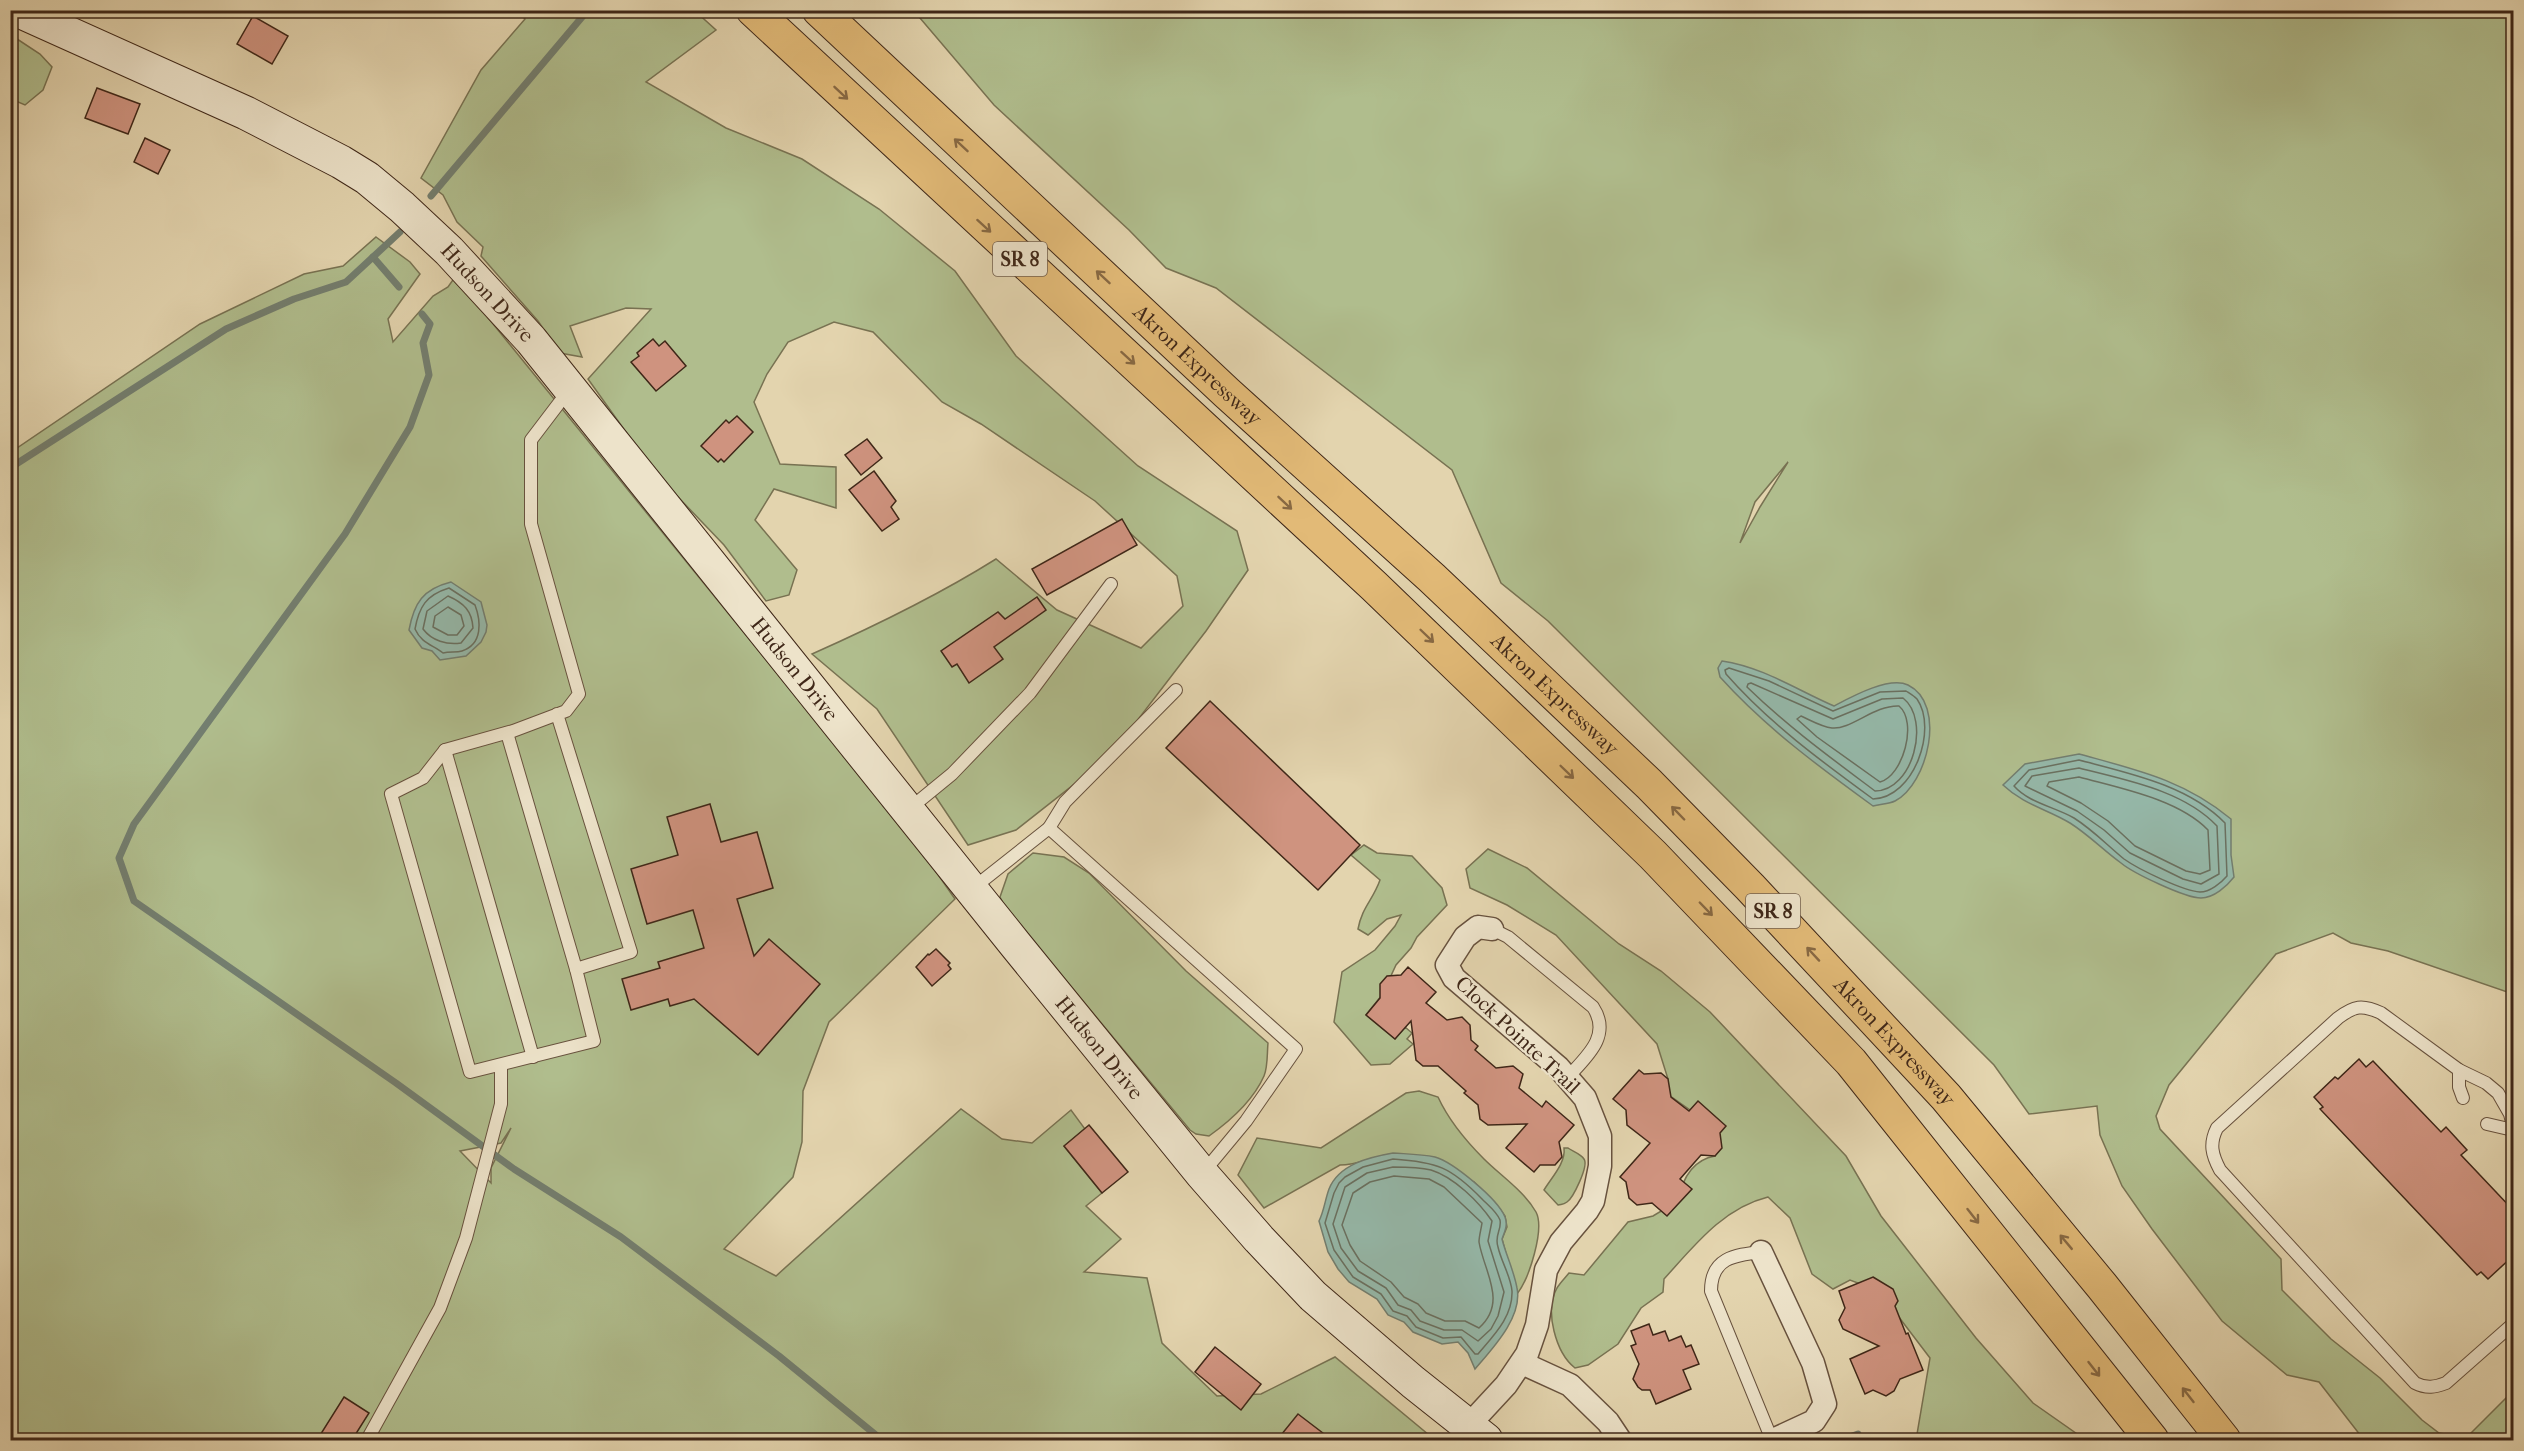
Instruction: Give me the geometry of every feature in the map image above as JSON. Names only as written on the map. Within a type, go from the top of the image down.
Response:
[{"type":"highway","name":"Akron Expressway","points":[[753,10],[1374,586],[1653,855],[1851,1062],[2152,1440]]},
{"type":"highway","name":"Akron Expressway","points":[[825,16],[1210,377],[1432,578],[1649,784],[1750,887],[1946,1097],[2102,1286],[2224,1440]]},
{"type":"street","name":"Hudson Drive","points":[[17,10],[256,117],[302,140],[367,178],[402,207],[486,288],[570,389],[971,890],[1202,1174],[1258,1239],[1313,1296],[1413,1383],[1477,1433]]},
{"type":"street","name":"Clock Pointe Trail","points":[[1477,1433],[1527,1354],[1537,1324],[1546,1270],[1561,1242],[1590,1206],[1599,1166],[1600,1136],[1586,1098],[1568,1077],[1454,978],[1447,965],[1465,937],[1478,927],[1492,929]]},
{"type":"street","points":[[1761,1252],[1813,1363],[1826,1404],[1814,1421],[1772,1440]]},
{"type":"street","points":[[1522,1362],[1570,1385],[1608,1422],[1620,1440]]},
{"type":"lane","points":[[507,733],[576,969],[594,1041],[470,1072],[391,794],[423,778],[445,750],[507,733],[566,711],[579,694],[531,524],[531,440],[570,389]]},
{"type":"lane","points":[[908,811],[952,774],[1030,693],[1112,584]]},
{"type":"lane","points":[[971,890],[1049,828],[1065,802],[1176,690]]},
{"type":"lane","points":[[557,714],[631,952],[576,969]]},
{"type":"lane","points":[[445,750],[533,1057]]},
{"type":"lane","points":[[1049,828],[1296,1049],[1246,1121],[1202,1174]]},
{"type":"lane","points":[[1492,929],[1508,937],[1593,1007],[1597,1013],[1600,1028],[1596,1042],[1568,1077]]},
{"type":"lane","points":[[2487,1124],[2513,1130],[2510,1114],[2498,1092],[2486,1083],[2459,1070],[2381,1013],[2368,1007],[2358,1006],[2338,1018],[2217,1128],[2211,1139],[2212,1156],[2220,1170],[2415,1383],[2423,1387],[2433,1387],[2446,1383],[2514,1323]]},
{"type":"lane","points":[[367,1440],[440,1308],[466,1238],[501,1104],[501,1066]]},
{"type":"lane","points":[[2459,1070],[2459,1087],[2463,1098]]},
{"type":"lane","points":[[1761,1252],[1730,1258],[1719,1264],[1713,1273],[1711,1291],[1772,1440]]},
{"type":"green space","points":[[518,11],[695,11],[716,30],[646,82],[726,128],[802,159],[879,209],[955,271],[1016,356],[1138,466],[1237,531],[1248,570],[1206,631],[1110,756],[1016,830],[968,845],[877,709],[812,654],[906,610],[996,559],[1057,610],[1141,648],[1183,606],[1177,576],[1095,501],[981,424],[942,402],[873,332],[834,322],[788,342],[767,374],[754,402],[780,464],[836,467],[836,508],[774,489],[755,520],[797,570],[789,595],[766,601],[724,545],[656,474],[588,379],[651,309],[626,308],[570,326],[582,357],[560,353],[538,321],[481,256],[483,247],[457,222],[443,195],[421,178],[481,70],[525,19]]},
{"type":"green space","points":[[914,11],[2513,11],[2513,994],[2388,951],[2351,943],[2333,933],[2276,954],[2169,1085],[2156,1116],[2160,1129],[2281,1259],[2282,1290],[2331,1339],[2380,1378],[2422,1420],[2439,1433],[2466,1438],[2513,1391],[2513,1440],[2364,1440],[2319,1382],[2287,1375],[2222,1321],[2122,1186],[2100,1135],[2097,1106],[2029,1114],[1994,1065],[1548,621],[1501,583],[1452,470],[1216,288],[1166,268],[1129,230],[994,105]],"holes":[[[1788,462],[1740,543],[1755,502]]]},
{"type":"green space","points":[[11,35],[40,54],[52,67],[43,90],[25,105],[11,99]]},
{"type":"green space","points":[[376,237],[410,262],[420,274],[388,319],[393,342],[433,296],[448,287],[455,277],[923,853],[955,899],[829,1022],[803,1091],[802,1142],[793,1177],[724,1249],[776,1276],[961,1109],[1002,1139],[1032,1143],[1071,1110],[1085,1129],[1064,1146],[1102,1193],[1086,1206],[1121,1239],[1084,1272],[1147,1278],[1162,1343],[1217,1396],[1261,1394],[1335,1357],[1435,1440],[11,1440],[11,447],[14,450],[200,324],[304,274],[343,266]],"holes":[[[511,1128],[491,1168],[491,1183],[460,1151],[501,1143]]]},
{"type":"green space","points":[[1364,845],[1377,853],[1412,856],[1442,888],[1447,905],[1417,937],[1411,948],[1396,965],[1382,995],[1366,1015],[1395,1039],[1405,1027],[1412,1033],[1407,1039],[1413,1044],[1390,1064],[1371,1065],[1334,1022],[1342,972],[1375,950],[1401,915],[1387,919],[1368,935],[1358,929],[1362,915],[1380,880],[1351,855]]},
{"type":"green space","points":[[1488,849],[1527,868],[1619,944],[1661,971],[1710,1012],[1846,1156],[1881,1216],[1976,1338],[2033,1403],[2080,1436],[2082,1440],[1916,1440],[1930,1358],[1879,1291],[1850,1280],[1833,1289],[1812,1274],[1790,1218],[1768,1197],[1737,1210],[1710,1230],[1664,1279],[1663,1292],[1641,1308],[1618,1344],[1588,1365],[1575,1368],[1562,1352],[1554,1331],[1552,1308],[1553,1297],[1558,1286],[1569,1273],[1584,1275],[1628,1222],[1653,1216],[1678,1201],[1689,1172],[1700,1162],[1715,1156],[1690,1110],[1666,1093],[1668,1079],[1657,1044],[1556,935],[1507,905],[1470,888],[1466,869]]},
{"type":"green space","points":[[1033,853],[1064,857],[1089,873],[1186,971],[1268,1043],[1264,1076],[1254,1094],[1225,1124],[1209,1136],[1196,1134],[1190,1130],[1005,907],[1000,897],[1008,874]]},
{"type":"green space","points":[[1419,1091],[1438,1097],[1464,1138],[1519,1190],[1536,1212],[1539,1230],[1534,1254],[1522,1287],[1517,1294],[1502,1239],[1507,1227],[1505,1216],[1474,1182],[1403,1154],[1395,1154],[1340,1165],[1264,1208],[1238,1175],[1257,1138],[1321,1148],[1406,1093]]},
{"type":"green space","points":[[1564,1148],[1581,1156],[1585,1163],[1580,1182],[1573,1195],[1567,1202],[1558,1205],[1544,1190],[1563,1159]]},
{"type":"water","points":[[451,582],[481,602],[487,625],[481,642],[466,656],[440,660],[432,651],[422,648],[409,630],[421,598],[433,589]]},
{"type":"water","points":[[1722,661],[1752,668],[1834,706],[1881,685],[1900,683],[1908,685],[1920,695],[1927,709],[1930,726],[1924,762],[1907,792],[1895,801],[1873,806],[1812,761],[1755,713],[1720,677],[1718,668]]},
{"type":"water","points":[[2079,754],[2140,771],[2178,786],[2196,795],[2231,819],[2231,855],[2234,877],[2220,891],[2211,896],[2193,897],[2172,890],[2127,867],[2070,823],[2027,802],[2003,785],[2025,764]]},
{"type":"water","points":[[1393,1153],[1430,1156],[1443,1160],[1485,1191],[1505,1217],[1506,1225],[1502,1239],[1516,1282],[1518,1299],[1505,1332],[1475,1369],[1468,1353],[1458,1342],[1442,1344],[1413,1332],[1404,1322],[1388,1315],[1377,1299],[1349,1282],[1328,1252],[1319,1221],[1334,1180],[1340,1173],[1356,1163]]},
{"type":"building","points":[[253,16],[288,36],[272,64],[237,44]]},
{"type":"building","points":[[97,88],[140,104],[128,134],[85,118]]},
{"type":"building","points":[[145,138],[170,150],[158,174],[134,162]]},
{"type":"building","points":[[653,339],[659,346],[665,341],[686,366],[656,391],[631,362],[639,356],[637,353]]},
{"type":"building","points":[[737,416],[753,432],[724,462],[721,459],[718,462],[701,446],[726,420],[729,423]]},
{"type":"building","points":[[867,439],[882,458],[861,475],[845,455]]},
{"type":"building","points":[[874,471],[896,501],[891,507],[899,519],[882,531],[849,490]]},
{"type":"building","points":[[1122,519],[1137,545],[1047,595],[1032,569]]},
{"type":"building","points":[[1037,597],[1046,610],[994,647],[1003,659],[969,683],[957,664],[952,667],[941,651],[998,612],[1005,619]]},
{"type":"building","points":[[1210,701],[1360,845],[1318,890],[1166,748]]},
{"type":"building","points":[[710,804],[721,842],[757,832],[773,888],[737,899],[754,956],[769,939],[820,984],[758,1055],[694,999],[670,1006],[668,999],[631,1010],[622,979],[660,968],[658,962],[704,948],[693,910],[647,924],[631,869],[678,855],[667,817]]},
{"type":"building","points":[[936,949],[950,963],[948,965],[951,969],[932,986],[916,967]]},
{"type":"building","points":[[1408,967],[1436,992],[1426,1003],[1447,1020],[1462,1017],[1470,1025],[1471,1040],[1478,1046],[1475,1050],[1496,1068],[1513,1066],[1523,1074],[1519,1088],[1542,1107],[1546,1101],[1574,1125],[1559,1142],[1562,1157],[1555,1165],[1540,1165],[1534,1172],[1506,1148],[1527,1124],[1488,1125],[1480,1119],[1478,1105],[1464,1093],[1466,1091],[1438,1066],[1423,1066],[1416,1060],[1411,1021],[1395,1039],[1366,1015],[1380,998],[1380,984],[1387,976],[1401,975]]},
{"type":"building","points":[[2359,1059],[2366,1067],[2373,1061],[2441,1132],[2446,1127],[2467,1150],[2461,1155],[2514,1211],[2514,1255],[2488,1279],[2481,1272],[2477,1275],[2320,1109],[2323,1107],[2314,1097]]},
{"type":"building","points":[[1639,1070],[1644,1074],[1661,1073],[1668,1079],[1671,1097],[1689,1111],[1698,1101],[1726,1126],[1720,1133],[1722,1148],[1715,1156],[1701,1155],[1680,1179],[1692,1189],[1667,1216],[1652,1203],[1637,1205],[1629,1198],[1626,1182],[1620,1177],[1650,1143],[1627,1125],[1626,1110],[1613,1099]]},
{"type":"building","points":[[1089,1125],[1128,1172],[1102,1193],[1064,1146]]},
{"type":"building","points":[[1873,1277],[1893,1289],[1898,1301],[1895,1306],[1923,1370],[1900,1379],[1894,1391],[1886,1396],[1873,1390],[1865,1394],[1850,1359],[1879,1346],[1843,1329],[1839,1320],[1845,1308],[1839,1291]]},
{"type":"building","points":[[1649,1324],[1653,1335],[1665,1331],[1669,1341],[1681,1336],[1686,1347],[1691,1345],[1699,1364],[1683,1370],[1691,1389],[1656,1404],[1650,1390],[1642,1390],[1633,1379],[1639,1364],[1631,1346],[1636,1344],[1631,1331]]},
{"type":"building","points":[[1215,1347],[1261,1384],[1241,1410],[1195,1372]]},
{"type":"building","points":[[344,1397],[369,1413],[352,1440],[317,1440]]},
{"type":"building","points":[[1298,1414],[1332,1440],[1277,1440]]},
{"type":"waterway","points":[[431,196],[588,10]]},
{"type":"waterway","points":[[10,468],[226,329],[294,299],[346,282],[400,232]]},
{"type":"waterway","points":[[373,257],[399,287]]},
{"type":"waterway","points":[[422,314],[430,324],[423,343],[429,375],[410,427],[345,534],[134,824],[119,858],[134,901],[396,1083],[514,1169],[621,1237],[779,1356],[882,1440]]},
{"type":"waterway","points":[[1841,1440],[1858,1434]]}]
